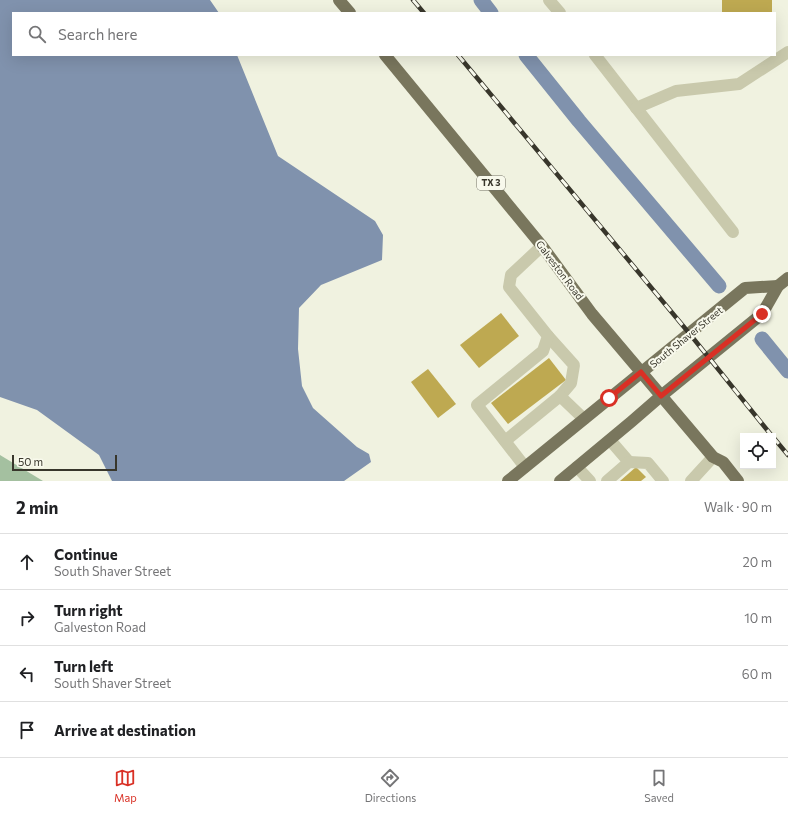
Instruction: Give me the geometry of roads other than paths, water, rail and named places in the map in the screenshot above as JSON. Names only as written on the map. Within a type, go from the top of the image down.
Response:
[{"type":"main road","points":[[339,0],[349,12]]},
{"type":"main road","name":"Galveston Road","points":[[386,56],[542,246],[592,314],[713,457],[723,462],[738,481]]},
{"type":"main road","points":[[560,481],[762,314],[778,286],[788,278]]},
{"type":"main road","name":"South Shaver Street","points":[[508,481],[745,288],[778,286]]},
{"type":"lane","points":[[549,0],[559,12]]},
{"type":"lane","points":[[636,108],[676,91],[739,84],[788,52]]},
{"type":"lane","points":[[596,56],[733,232]]},
{"type":"lane","points":[[505,441],[560,396],[571,382],[574,365],[548,336],[509,287],[511,275],[542,246]]},
{"type":"lane","points":[[525,467],[477,405],[543,351],[548,336]]},
{"type":"lane","points":[[560,396],[584,419]]},
{"type":"lane","points":[[610,440],[630,462]]},
{"type":"lane","points":[[691,481],[713,457]]},
{"type":"lane","points":[[607,481],[630,462],[648,463],[663,481]]},
{"type":"lane","points":[[577,467],[590,481]]},
{"type":"water","points":[[0,0],[210,0],[218,12],[12,12],[12,56],[237,56],[278,156],[375,221],[383,235],[382,260],[321,285],[299,308],[298,349],[302,386],[313,408],[357,447],[369,454],[371,462],[344,481],[112,481],[99,455],[37,410],[0,397]]},
{"type":"waterway","points":[[481,0],[490,12]]},
{"type":"waterway","points":[[527,56],[579,121],[719,286]]},
{"type":"waterway","points":[[762,339],[788,371]]},
{"type":"railway","points":[[413,0],[423,12]]},
{"type":"railway","points":[[459,56],[689,333],[770,433]]},
{"type":"railway","points":[[776,441],[788,455]]}]
